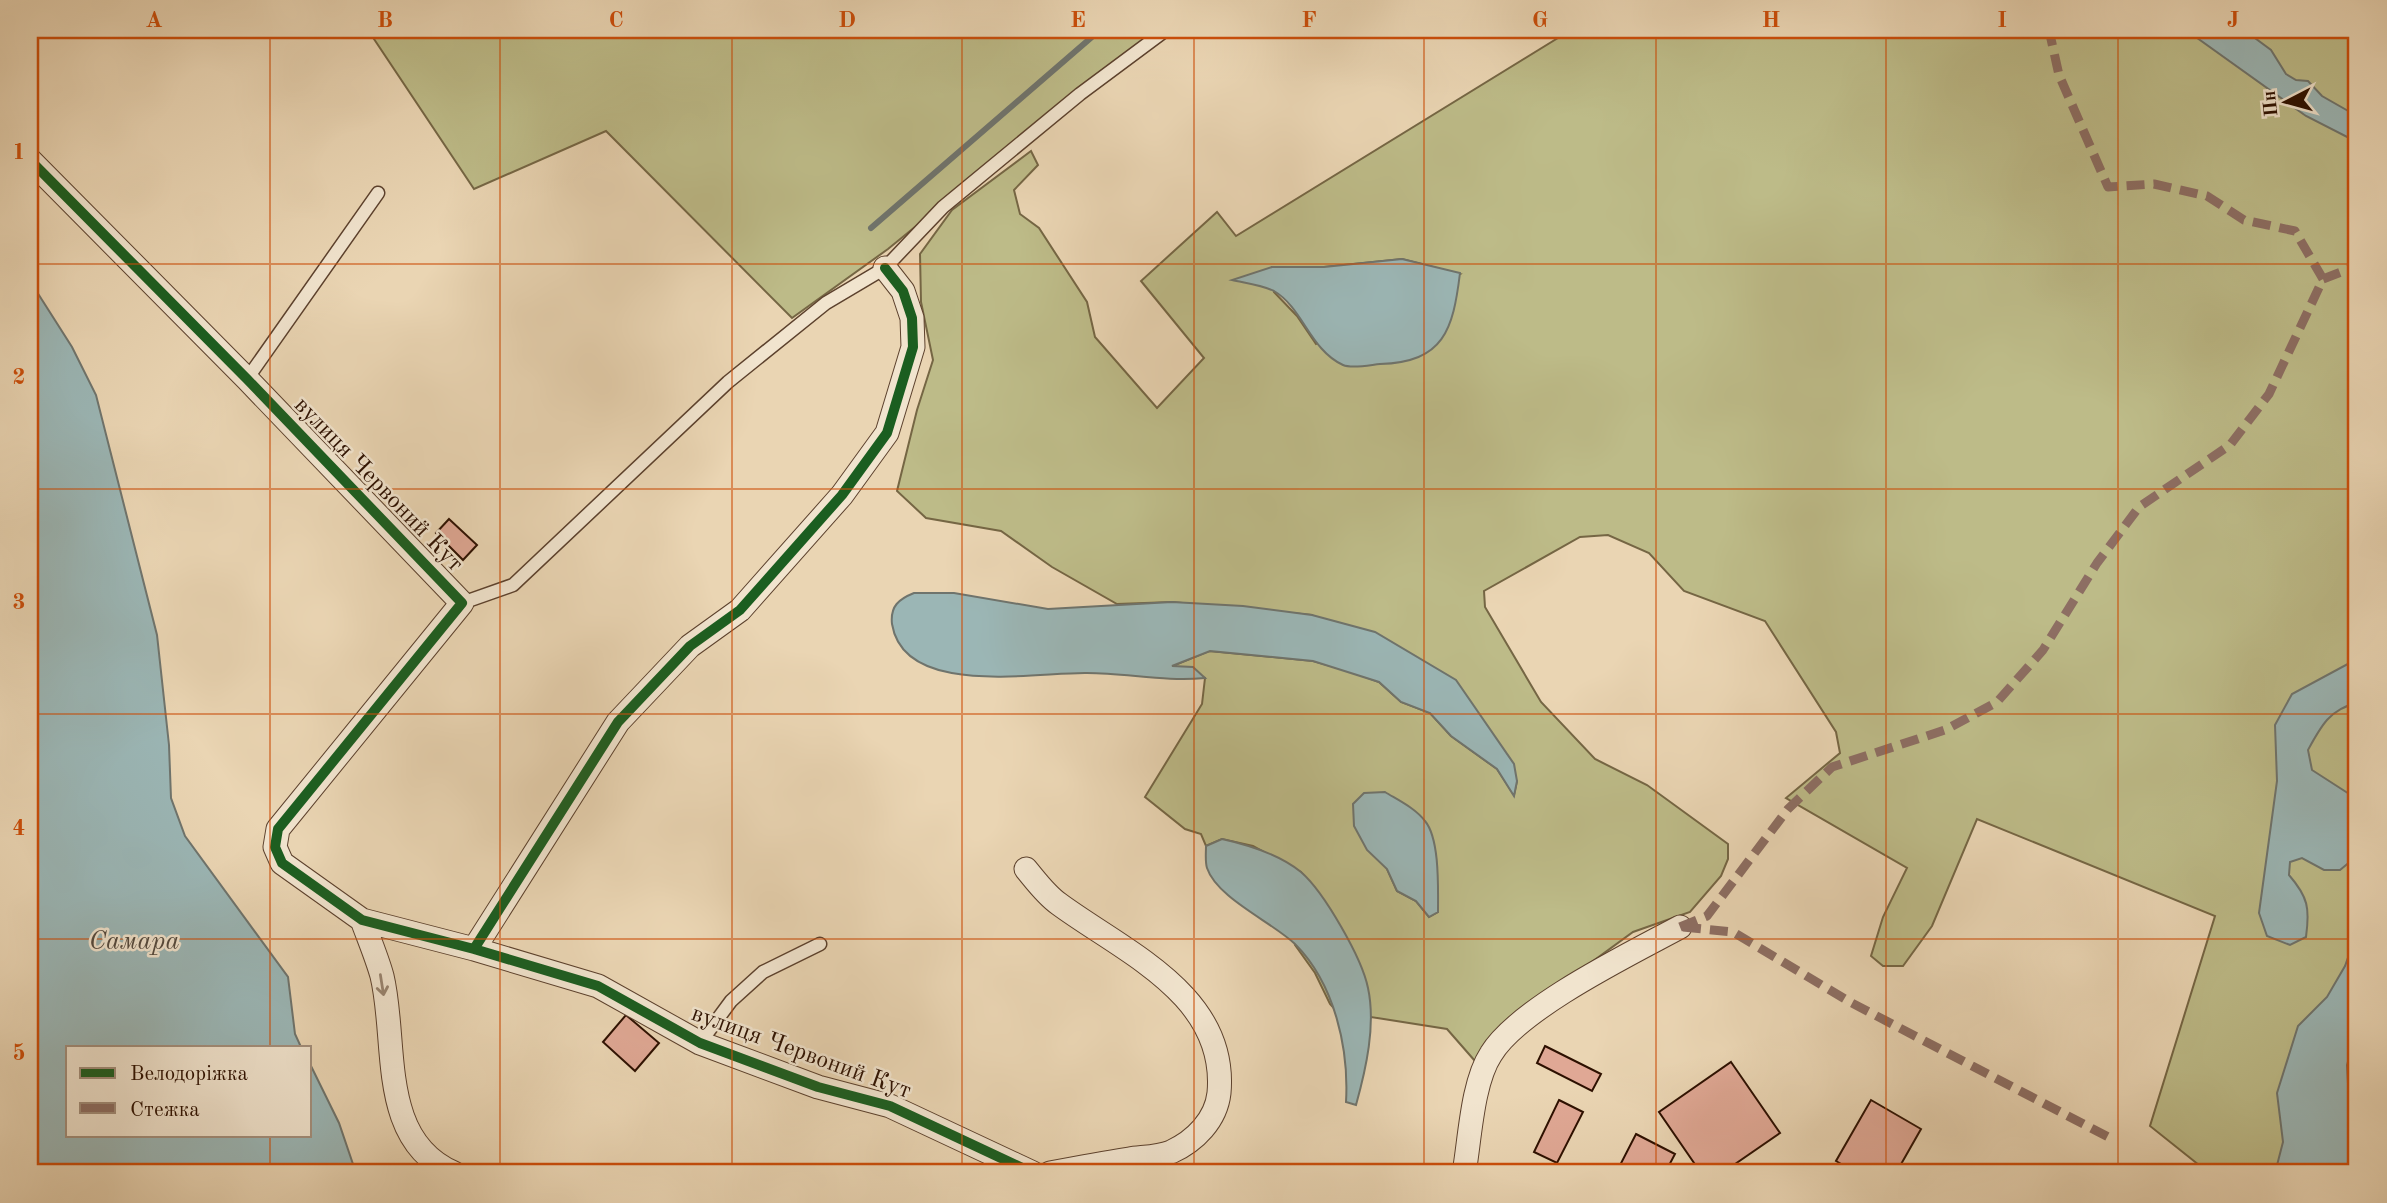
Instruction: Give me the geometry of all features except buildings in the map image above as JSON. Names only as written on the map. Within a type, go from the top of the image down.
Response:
[{"type":"street","name":"вулиця Червоний Кут","points":[[30,160],[247,379],[462,603],[278,829],[275,847],[282,863],[362,920],[474,949],[598,986],[700,1043],[818,1087],[890,1106],[1033,1173]]},
{"type":"street","points":[[474,949],[618,722],[690,646],[740,610],[842,495],[887,433],[913,347],[912,318],[903,291],[886,268]]},
{"type":"street","points":[[1026,869],[1056,902],[1148,963],[1189,999],[1209,1036],[1220,1076],[1218,1101],[1208,1124],[1191,1141],[1168,1153],[1050,1173]]},
{"type":"street","points":[[362,920],[382,978],[392,1070],[406,1130],[441,1168],[454,1173]]},
{"type":"street","points":[[1464,1173],[1479,1085],[1489,1055],[1507,1032],[1582,981],[1680,927]]},
{"type":"lane","name":"вулиця Червоний Кут","points":[[462,603],[513,584],[728,382],[826,303],[886,268],[943,207],[1080,94],[1166,30]]},
{"type":"lane","points":[[247,379],[378,193]]},
{"type":"lane","points":[[700,1043],[731,1001],[763,972],[820,944]]},
{"type":"shaded area","points":[[368,30],[1156,30],[888,249],[792,318],[606,131],[474,189]]},
{"type":"shaded area","points":[[1571,30],[2357,30],[2357,1173],[2209,1173],[2150,1126],[2215,916],[1977,819],[1932,926],[1903,966],[1883,966],[1871,956],[1883,917],[1907,868],[1786,798],[1840,753],[1836,732],[1765,621],[1684,591],[1649,553],[1608,535],[1580,537],[1484,591],[1485,607],[1541,702],[1595,759],[1647,785],[1728,844],[1728,859],[1721,876],[1690,912],[1633,932],[1493,1034],[1475,1061],[1447,1029],[1371,1017],[1360,1037],[1330,1004],[1315,973],[1295,945],[1332,912],[1301,872],[1253,846],[1222,839],[1206,846],[1201,834],[1185,829],[1145,797],[1202,704],[1205,678],[1170,667],[1209,651],[1313,661],[1352,672],[1379,682],[1401,702],[1430,713],[1451,736],[1497,769],[1514,795],[1517,781],[1312,615],[1172,602],[1117,604],[1052,567],[1001,531],[926,518],[897,491],[917,410],[933,360],[921,302],[920,254],[952,210],[1031,151],[1038,165],[1014,190],[1020,214],[1039,228],[1087,302],[1095,337],[1157,408],[1204,358],[1141,281],[1217,212],[1236,236]],"holes":[[[1402,259],[1460,274],[1316,344],[1297,316],[1274,292],[1272,267],[1324,267]],[[1436,857],[1438,912],[1429,917],[1416,901],[1397,891],[1387,869]]]},
{"type":"water","points":[[2186,30],[2244,30],[2271,50],[2286,74],[2296,80],[2308,81],[2322,96],[2357,116],[2357,142],[2306,116]]},
{"type":"water","points":[[1402,259],[1460,273],[1454,311],[1441,339],[1419,357],[1402,362],[1356,367],[1343,365],[1322,350],[1284,298],[1269,289],[1232,280],[1272,267],[1324,267]]},
{"type":"water","name":"Самара","points":[[30,281],[72,347],[96,395],[157,635],[169,745],[171,798],[185,836],[288,977],[295,1034],[301,1046],[66,1046],[66,1136],[312,1136],[312,1068],[339,1123],[356,1173],[30,1173]]},
{"type":"water","points":[[914,593],[954,593],[1048,609],[1172,602],[1243,606],[1312,615],[1375,632],[1456,680],[1514,764],[1517,781],[1514,796],[1497,769],[1451,736],[1430,713],[1401,702],[1379,682],[1313,661],[1210,651],[1172,666],[1193,667],[1205,678],[1175,679],[1087,673],[1006,677],[945,672],[920,663],[902,647],[892,624],[894,608]]},
{"type":"water","points":[[2357,659],[2357,703],[2333,714],[2317,733],[2308,750],[2312,770],[2357,799],[2357,856],[2340,870],[2324,870],[2302,858],[2290,862],[2289,875],[2304,897],[2308,918],[2306,937],[2290,945],[2267,936],[2259,913],[2277,781],[2275,725],[2292,694]]},
{"type":"water","points":[[1385,792],[1416,812],[1430,829],[1436,852],[1438,912],[1429,917],[1416,901],[1397,891],[1387,869],[1367,850],[1354,826],[1353,804],[1364,793]]},
{"type":"water","points":[[1222,839],[1263,851],[1301,872],[1320,894],[1350,943],[1368,988],[1371,1017],[1366,1062],[1356,1105],[1346,1102],[1345,1061],[1337,1018],[1330,998],[1309,960],[1295,944],[1233,899],[1213,879],[1207,868],[1206,846]]},
{"type":"water","points":[[2357,932],[2357,1029],[2347,1065],[2353,1173],[2275,1173],[2283,1142],[2277,1093],[2298,1026],[2327,997],[2345,966]]},
{"type":"waterway","points":[[871,228],[1100,30]]},
{"type":"marked path","points":[[1680,927],[1707,916],[1788,809],[1832,767],[1945,730],[1997,702],[2043,650],[2097,563],[2139,507],[2230,445],[2269,394],[2323,279],[2295,231],[2244,220],[2207,196],[2154,184],[2108,187],[2059,75],[2049,30]]},
{"type":"marked path","points":[[2323,279],[2357,266]]},
{"type":"marked path","points":[[1683,927],[1733,932],[1850,1002],[2114,1140]]},
{"type":"cycle path","points":[[30,160],[247,379],[462,603],[278,829],[275,847],[282,863],[362,920],[474,949],[598,986],[700,1043],[818,1087],[890,1106],[1033,1173]]},
{"type":"cycle path","points":[[474,949],[618,722],[690,646],[740,610],[842,495],[887,433],[913,347],[912,318],[903,291],[885,268]]}]
